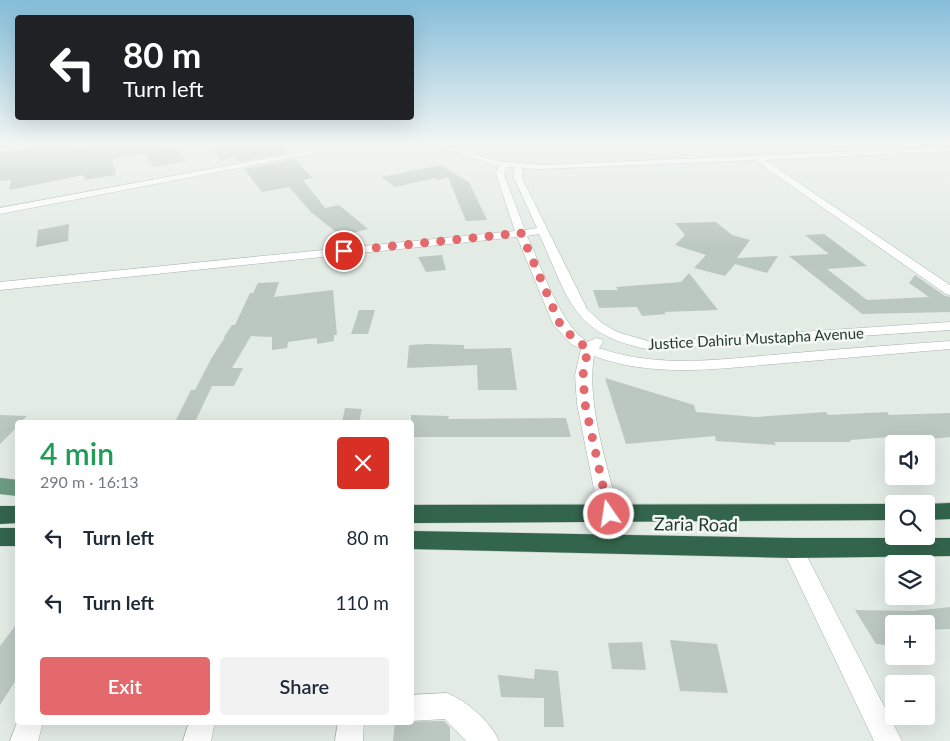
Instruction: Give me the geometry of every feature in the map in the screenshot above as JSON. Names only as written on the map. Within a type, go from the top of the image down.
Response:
[{"type":"highway","name":"Zaria Road","points":[[414,514],[885,512]]},
{"type":"highway","points":[[935,512],[950,512]]},
{"type":"highway","points":[[0,515],[15,514]]},
{"type":"highway","name":"Zaria Road","points":[[414,540],[792,548],[950,547]]},
{"type":"main road","points":[[0,486],[15,488]]},
{"type":"street","points":[[0,211],[178,178]]},
{"type":"street","points":[[501,178],[521,233],[560,324],[576,341],[588,348],[619,360],[655,364],[704,365],[950,345]]},
{"type":"street","name":"Justice Dahiru Mustapha Avenue","points":[[518,178],[581,311],[607,334],[630,342],[651,346],[950,326]]},
{"type":"street","points":[[786,178],[950,291]]},
{"type":"street","points":[[0,286],[542,231]]},
{"type":"street","points":[[607,334],[588,348],[583,375],[585,404],[609,514]]},
{"type":"street","points":[[792,548],[888,741]]},
{"type":"street","points":[[414,708],[446,706],[453,709],[474,736]]},
{"type":"street","points":[[24,741],[29,725]]},
{"type":"street","points":[[197,741],[201,725]]},
{"type":"street","points":[[348,741],[351,725]]},
{"type":"building","points":[[0,178],[71,178],[9,190],[11,180],[0,181]]},
{"type":"building","points":[[85,178],[100,178],[85,180]]},
{"type":"building","points":[[251,178],[313,178],[303,180],[325,208],[339,205],[368,229],[341,236],[312,213],[289,187],[262,192]]},
{"type":"building","points":[[382,178],[446,178],[438,180],[435,178],[395,187]]},
{"type":"building","points":[[448,178],[462,178],[469,182],[487,220],[466,221]]},
{"type":"building","points":[[716,222],[732,235],[750,240],[737,258],[778,256],[767,273],[735,264],[725,276],[694,268],[706,255],[675,245],[685,235],[675,223]]},
{"type":"building","points":[[69,224],[68,241],[36,247],[38,230]]},
{"type":"building","points":[[824,234],[867,266],[827,269],[867,300],[929,297],[909,283],[915,275],[945,296],[950,297],[950,312],[862,314],[789,256],[829,254],[805,235]]},
{"type":"building","points":[[442,255],[446,270],[426,272],[418,257]]},
{"type":"building","points":[[689,273],[718,310],[664,312],[666,314],[642,316],[637,307],[599,308],[593,290],[618,290],[616,287],[681,282]]},
{"type":"building","points":[[279,282],[274,297],[333,290],[337,335],[334,335],[334,341],[317,344],[317,338],[288,342],[287,348],[272,350],[272,337],[251,336],[232,368],[243,368],[234,386],[212,386],[196,420],[176,420],[191,390],[195,390],[211,359],[232,325],[235,325],[250,293],[253,293],[258,283]]},
{"type":"building","points":[[359,310],[375,310],[368,334],[351,334]]},
{"type":"building","points":[[409,345],[464,345],[464,349],[511,348],[517,390],[478,390],[477,365],[407,368]]},
{"type":"building","points":[[605,378],[694,405],[696,412],[756,417],[826,412],[828,415],[887,412],[889,415],[950,413],[950,437],[935,439],[935,435],[885,435],[885,437],[850,440],[851,442],[774,442],[776,445],[716,441],[715,436],[626,444]]},
{"type":"building","points":[[345,408],[362,409],[359,420],[342,420]]},
{"type":"building","points":[[0,415],[27,416],[22,420],[15,420],[15,429],[0,444]]},
{"type":"building","points":[[411,415],[449,416],[448,419],[566,418],[571,437],[414,437],[414,420],[411,420]]},
{"type":"building","points":[[950,607],[950,629],[935,630],[935,615],[885,615],[885,645],[876,644],[855,610],[914,611]]},
{"type":"building","points":[[15,626],[15,682],[0,705],[0,646]]},
{"type":"building","points":[[670,640],[717,644],[728,693],[680,691]]},
{"type":"building","points":[[642,642],[646,670],[612,669],[608,643]]},
{"type":"building","points":[[535,669],[558,671],[564,727],[544,727],[544,698],[501,697],[498,675],[534,679]]},
{"type":"building","points":[[444,721],[450,727],[450,741],[393,741],[395,725],[414,725],[414,722]]},
{"type":"route","points":[[344,251],[521,233],[560,324],[576,341],[588,348],[583,375],[585,404],[609,514]]}]
